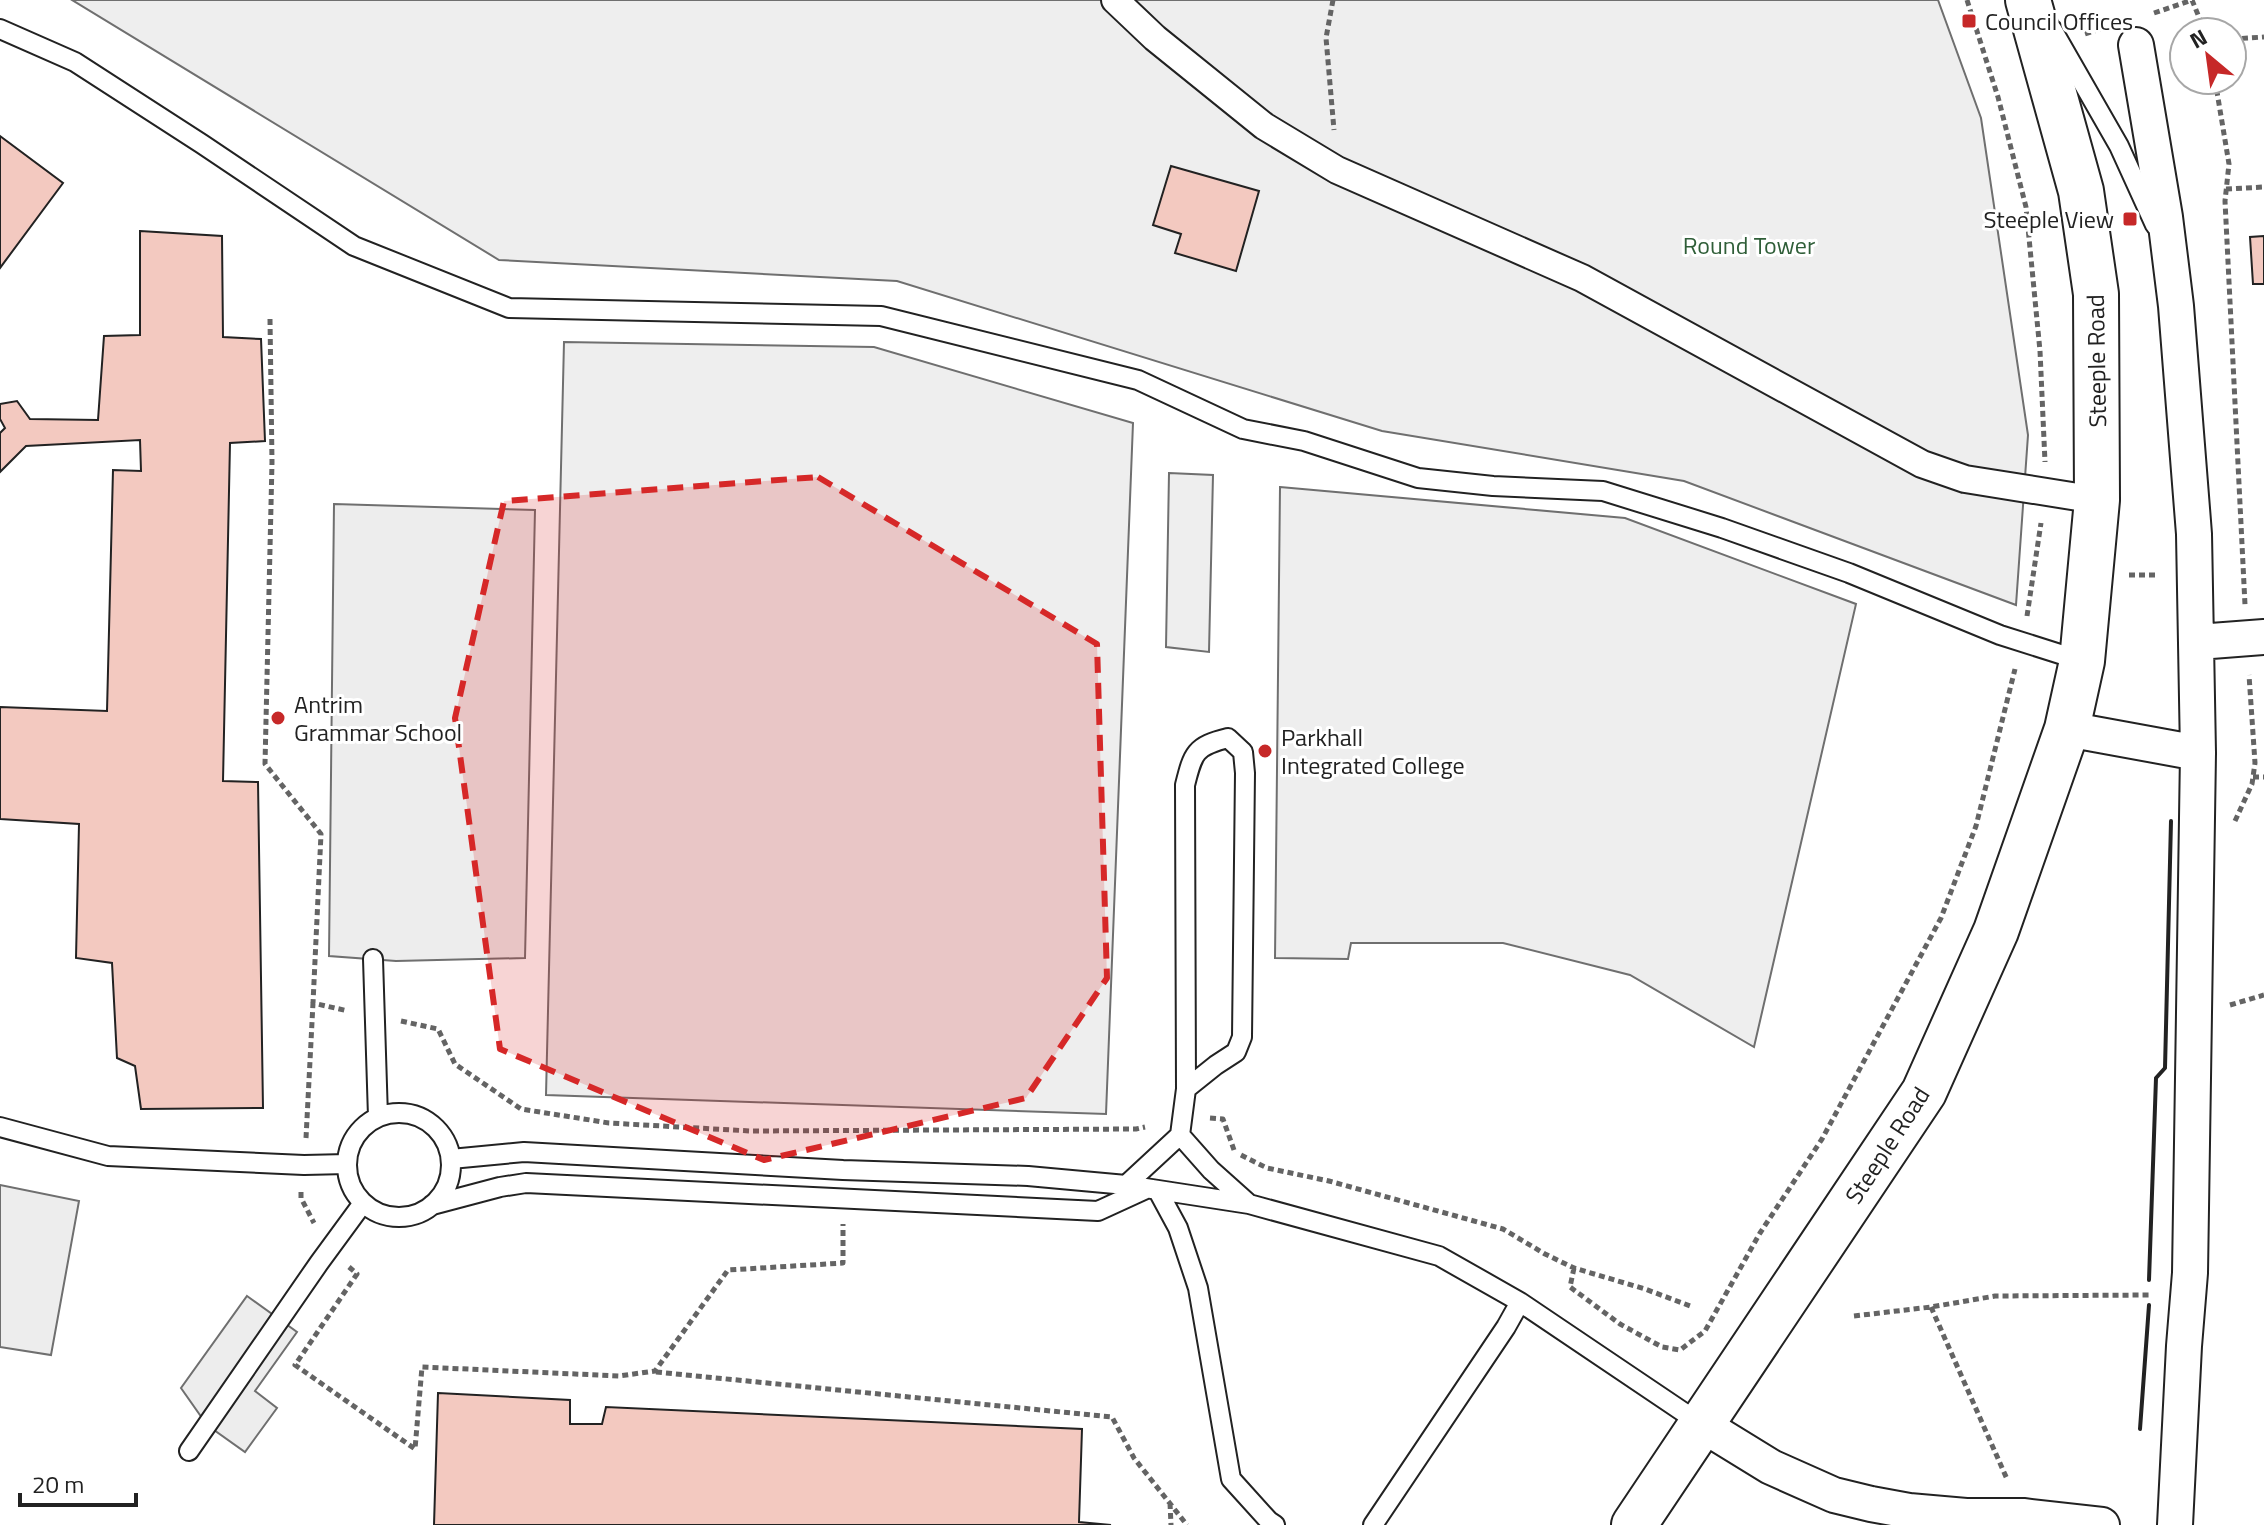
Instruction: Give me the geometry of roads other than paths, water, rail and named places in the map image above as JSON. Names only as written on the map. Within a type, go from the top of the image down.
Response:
[{"type":"street","points":[[1115,0],[1155,38],[1264,126],[1337,170],[1582,278],[1922,464],[1965,479],[2097,500]]},
{"type":"street","name":"Steeple Road","points":[[1634,1525],[1924,1092],[1996,931],[2067,729],[2082,661],[2097,500],[2096,294],[2081,191],[2030,0]]},
{"type":"street","points":[[2136,45],[2173,282],[2193,519],[2198,642],[2190,1273],[2175,1525]]},
{"type":"street","points":[[2198,642],[2264,637]]},
{"type":"street","points":[[2067,729],[2198,753]]},
{"type":"street","points":[[1701,1424],[1771,1467],[1834,1495],[1908,1518],[2023,1516],[2102,1525]]},
{"type":"lane","points":[[2030,0],[2061,43],[2119,146],[2154,223],[2173,282]]},
{"type":"lane","points":[[0,29],[75,62],[354,246],[509,308],[881,316],[1138,380],[1243,429],[1304,441],[1418,478],[1493,486],[1603,491],[1722,528],[1849,573],[2000,635],[2082,661]]},
{"type":"lane","points":[[1126,1185],[1181,1126],[1186,1089],[1185,785],[1191,759],[1206,743],[1228,738],[1243,752],[1245,773],[1242,1037],[1236,1052],[1186,1089]]},
{"type":"lane","points":[[373,959],[378,1117]]},
{"type":"lane","points":[[391,1113],[420,1117],[438,1129],[444,1139],[451,1159],[448,1182],[432,1205],[419,1213],[391,1217],[379,1213],[363,1203],[351,1185],[347,1164],[351,1143],[359,1131],[378,1117],[391,1113]]},
{"type":"lane","points":[[1181,1126],[1211,1170],[1249,1204]]},
{"type":"lane","points":[[0,1127],[108,1156],[304,1165],[347,1164]]},
{"type":"lane","points":[[451,1159],[524,1152],[843,1170],[1028,1176],[1126,1185],[1249,1204],[1439,1256],[1520,1302],[1701,1424]]},
{"type":"lane","points":[[432,1205],[526,1183],[1098,1211],[1152,1190]]},
{"type":"lane","points":[[1152,1190],[1178,1228],[1198,1288],[1231,1479],[1275,1525]]},
{"type":"lane","points":[[189,1451],[363,1203]]},
{"type":"lane","points":[[1373,1525],[1520,1302]]},
{"type":"place","name":"Council Offices","points":[[1969,21]]},
{"type":"place","name":"Steeple View","points":[[2130,219]]},
{"type":"place","name":"Antrim Grammar School","points":[[278,718]]},
{"type":"place","name":"Parkhall Integrated College","points":[[1265,751]]},
{"type":"park label","name":"Round Tower","points":[[1749,245]]}]
